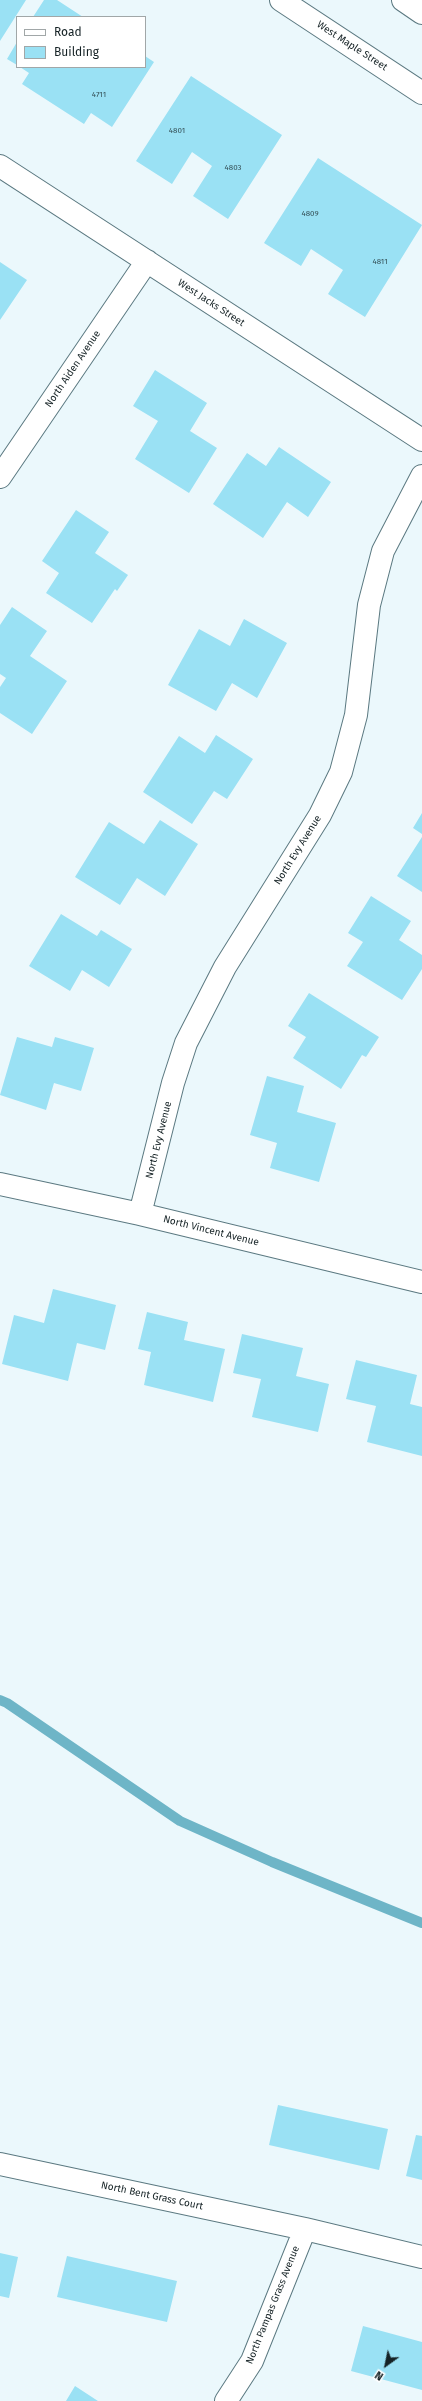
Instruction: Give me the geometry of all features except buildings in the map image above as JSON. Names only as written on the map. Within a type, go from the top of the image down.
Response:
[{"type":"street","name":"West Maple Street","points":[[281,0],[422,93]]},
{"type":"street","points":[[403,0],[422,12]]},
{"type":"street","name":"West Jacks Street","points":[[0,166],[422,440]]},
{"type":"street","name":"North Aiden Avenue","points":[[0,476],[146,261]]},
{"type":"street","name":"North Evy Avenue","points":[[140,1214],[173,1083],[186,1043],[225,967],[320,815],[341,772],[356,715],[369,605],[383,551],[422,476]]},
{"type":"street","name":"North Vincent Avenue","points":[[0,1184],[140,1214],[422,1282]]},
{"type":"street","name":"North Bent Grass Court","points":[[0,2164],[305,2229],[422,2257]]},
{"type":"street","name":"North Pampas Grass Avenue","points":[[226,2401],[252,2362],[305,2229]]},
{"type":"waterway","points":[[0,1700],[7,1703],[180,1821],[272,1862],[422,1923]]}]
